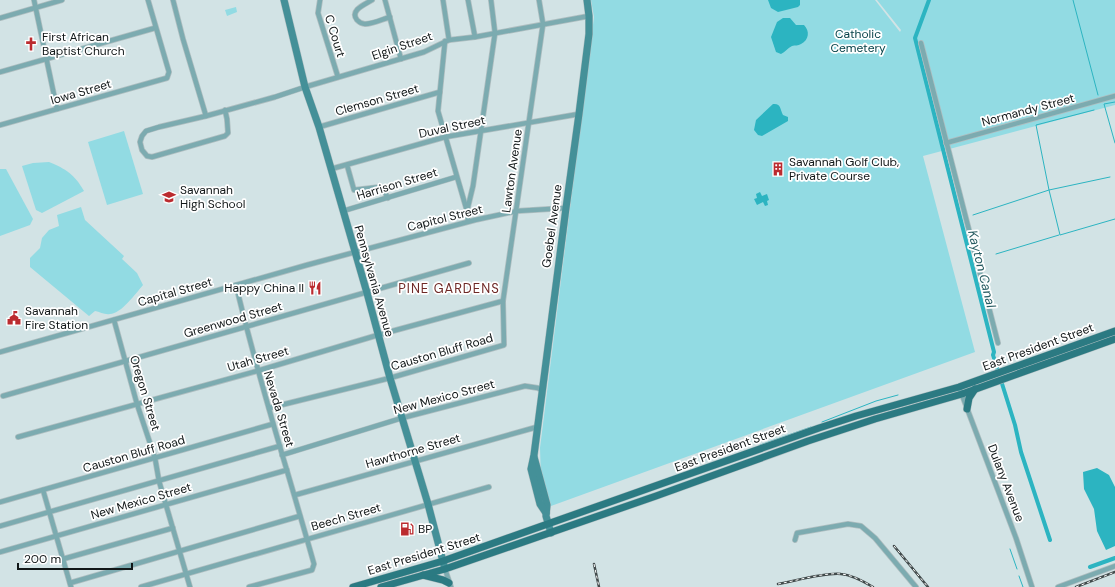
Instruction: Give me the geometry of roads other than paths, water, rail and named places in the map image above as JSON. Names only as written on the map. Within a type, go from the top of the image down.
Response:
[{"type":"main road","name":"Pennsylvania Avenue","points":[[284,0],[305,87],[319,127],[414,462],[428,504],[444,565]]},
{"type":"main road","name":"Goebel Avenue","points":[[551,533],[546,513],[540,504],[531,469],[534,456],[541,390],[589,34],[587,0]]},
{"type":"main road","name":"East President Street","points":[[381,587],[423,575],[444,565],[548,525],[819,428],[904,402],[960,390],[975,389],[1000,376],[1115,331]]},
{"type":"main road","name":"East President Street","points":[[353,587],[444,565],[551,533],[808,441],[1115,339]]},
{"type":"main road","points":[[967,409],[970,398],[975,389]]},
{"type":"main road","points":[[875,419],[876,415],[880,411],[904,402]]},
{"type":"main road","points":[[423,575],[443,580],[450,585]]},
{"type":"street","points":[[34,0],[57,109]]},
{"type":"street","points":[[0,18],[62,0]]},
{"type":"street","points":[[0,72],[156,28],[148,0]]},
{"type":"street","points":[[173,0],[206,116]]},
{"type":"street","name":"C Court","points":[[320,0],[318,13],[338,77]]},
{"type":"street","points":[[372,0],[361,6],[355,12],[355,16],[358,21],[366,24],[390,17]]},
{"type":"street","points":[[385,0],[401,59]]},
{"type":"street","points":[[443,0],[447,41],[438,112],[467,211],[468,222]]},
{"type":"street","points":[[468,0],[475,37]]},
{"type":"street","points":[[467,211],[473,186],[495,33],[492,0]]},
{"type":"street","name":"Lawton Avenue","points":[[504,345],[503,301],[543,24],[539,0]]},
{"type":"street","name":"Elgin Street","points":[[225,110],[229,128],[228,134],[225,136],[152,157],[147,156],[142,150],[140,142],[146,131],[206,116],[225,110],[275,97],[424,52],[447,41],[589,16]]},
{"type":"street","name":"Iowa Street","points":[[0,125],[167,78],[169,72],[156,28]]},
{"type":"street","points":[[921,43],[998,343]]},
{"type":"street","name":"Clemson Street","points":[[319,127],[440,92]]},
{"type":"street","name":"Normandy Street","points":[[946,143],[1115,96]]},
{"type":"street","name":"Duval Street","points":[[331,169],[445,137],[579,114]]},
{"type":"street","points":[[347,165],[354,190],[380,187],[383,189],[388,198]]},
{"type":"street","name":"Harrison Street","points":[[343,211],[456,177]]},
{"type":"street","name":"Capitol Street","points":[[355,252],[516,211],[566,208]]},
{"type":"street","name":"Capital Street","points":[[0,352],[355,252]]},
{"type":"street","name":"Greenwood Street","points":[[3,396],[469,263]]},
{"type":"street","name":"Nevada Street","points":[[236,285],[257,370],[307,538]]},
{"type":"street","name":"Utah Street","points":[[18,437],[503,301]]},
{"type":"street","name":"Oregon Street","points":[[114,320],[137,404],[155,458],[159,481],[190,587]]},
{"type":"street","name":"Causton Bluff Road","points":[[269,408],[390,378],[504,345]]},
{"type":"street","name":"New Mexico Street","points":[[282,455],[402,418],[525,386],[538,388],[541,390]]},
{"type":"street","name":"Dulany Avenue","points":[[960,390],[1016,538],[1032,587]]},
{"type":"street","name":"Causton Bluff Road","points":[[0,502],[273,424]]},
{"type":"street","name":"Hawthorne Street","points":[[295,495],[537,427]]},
{"type":"street","points":[[0,526],[280,446]]},
{"type":"street","name":"New Mexico Street","points":[[0,552],[287,470]]},
{"type":"street","name":"Beech Street","points":[[249,587],[312,570],[314,564],[307,538],[488,487]]},
{"type":"street","points":[[43,490],[71,585],[300,516]]},
{"type":"street","points":[[795,540],[797,533],[848,524],[861,526],[875,538],[916,587]]},
{"type":"street","points":[[63,559],[173,528]]},
{"type":"street","points":[[141,587],[307,538]]},
{"type":"street","points":[[444,565],[450,585]]},
{"type":"street","points":[[1058,587],[1115,566]]},
{"type":"waterway","name":"Kayton Canal","points":[[929,0],[915,38],[994,352],[993,355],[1015,425],[1021,452],[1050,540]]},
{"type":"waterway","points":[[1073,0],[1098,95]]},
{"type":"waterway","points":[[1115,102],[1104,104],[1115,143]]},
{"type":"waterway","points":[[1094,110],[1036,125],[1049,190],[1110,177]]},
{"type":"waterway","points":[[973,215],[1049,190],[1060,235],[1115,219]]},
{"type":"waterway","points":[[996,254],[1059,235]]},
{"type":"waterway","points":[[822,422],[876,401],[898,395]]},
{"type":"waterway","points":[[760,445],[811,427]]},
{"type":"waterway","points":[[1010,549],[1017,569]]},
{"type":"waterway","points":[[1090,567],[1115,558]]},
{"type":"waterway","points":[[1019,576],[1023,587]]},
{"type":"railway","points":[[894,546],[928,587]]},
{"type":"railway","points":[[594,564],[599,587]]},
{"type":"railway","points":[[1076,587],[1115,572]]},
{"type":"railway","points":[[778,584],[819,575],[835,574],[853,577],[873,587]]},
{"type":"place","name":"First African Baptist Church","points":[[31,44]]},
{"type":"place","name":"Savannah Golf Club, Private Course","points":[[778,169]]},
{"type":"place","name":"Savannah High School","points":[[169,197]]},
{"type":"place","name":"Happy China II","points":[[315,288]]},
{"type":"place","name":"Savannah Fire Station","points":[[14,318]]},
{"type":"place","name":"BP","points":[[407,529]]},
{"type":"district","name":"PINE GARDENS","points":[[449,288]]},
{"type":"park label","name":"Catholic Cemetery","points":[[858,41]]}]
